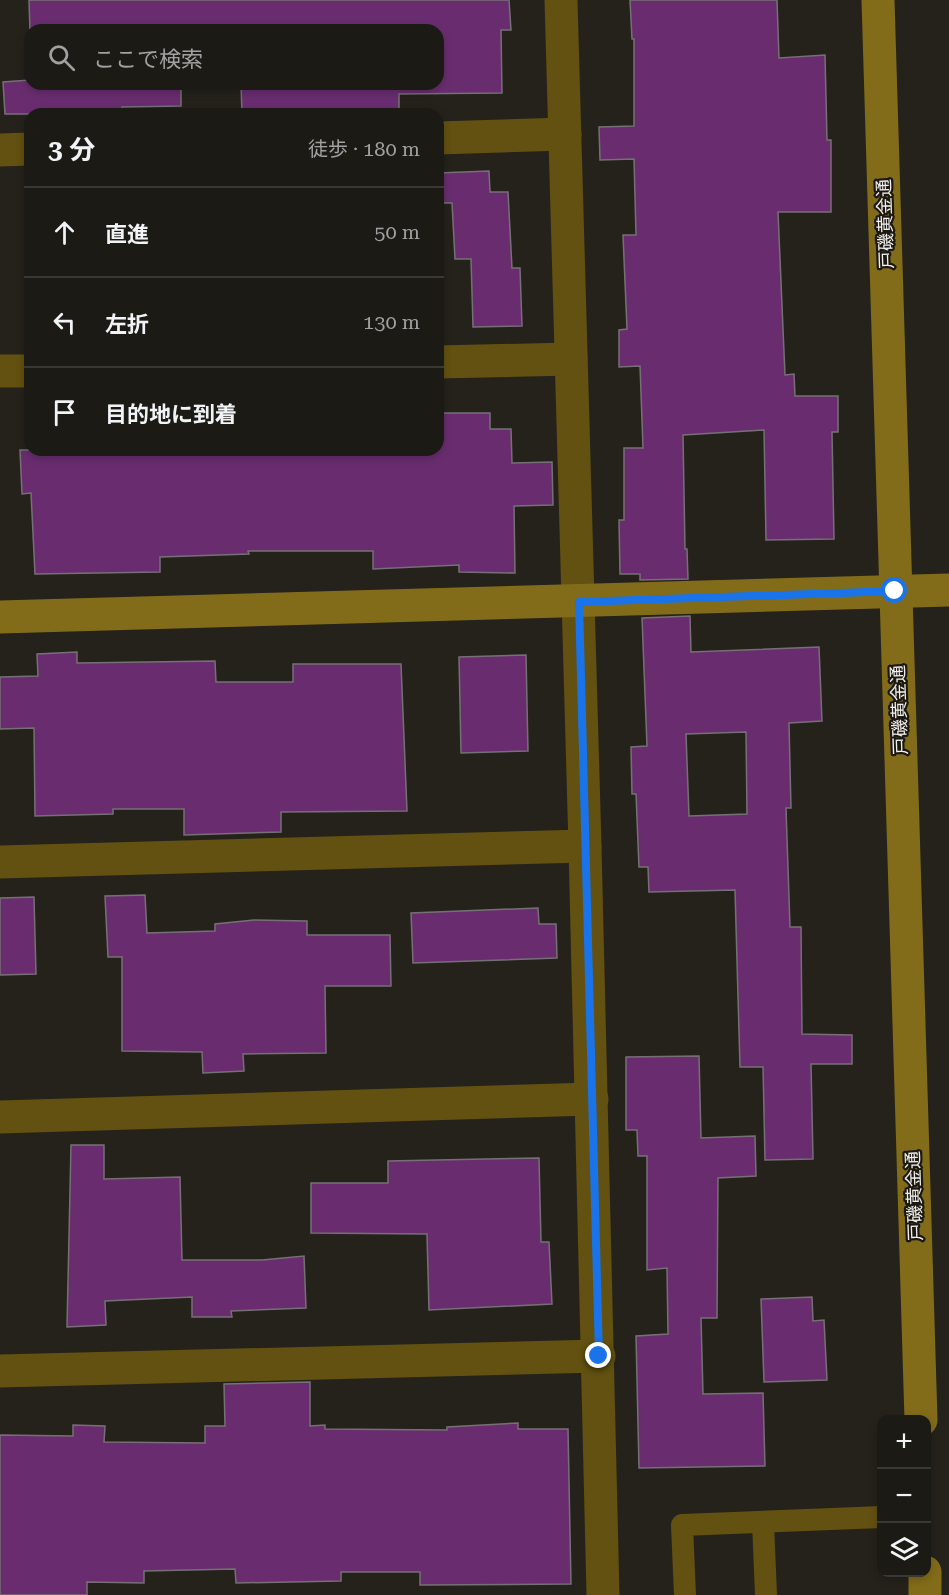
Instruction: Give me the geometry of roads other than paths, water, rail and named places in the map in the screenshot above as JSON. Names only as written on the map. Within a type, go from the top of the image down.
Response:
[{"type":"street","points":[[561,0],[599,1356],[603,1595]]},
{"type":"street","name":"戸磯黄金通","points":[[878,0],[921,1415]]},
{"type":"street","points":[[444,138],[565,134]]},
{"type":"street","points":[[0,150],[24,149]]},
{"type":"street","points":[[444,362],[571,359]]},
{"type":"street","points":[[0,371],[24,371]]},
{"type":"street","points":[[0,617],[949,590]]},
{"type":"street","points":[[0,862],[585,846]]},
{"type":"street","points":[[0,1117],[592,1099]]},
{"type":"street","points":[[0,1371],[599,1356]]},
{"type":"street","points":[[925,1577],[925,1595]]},
{"type":"lane","points":[[685,1595],[682,1525],[877,1517]]},
{"type":"lane","points":[[763,1522],[766,1595]]}]
